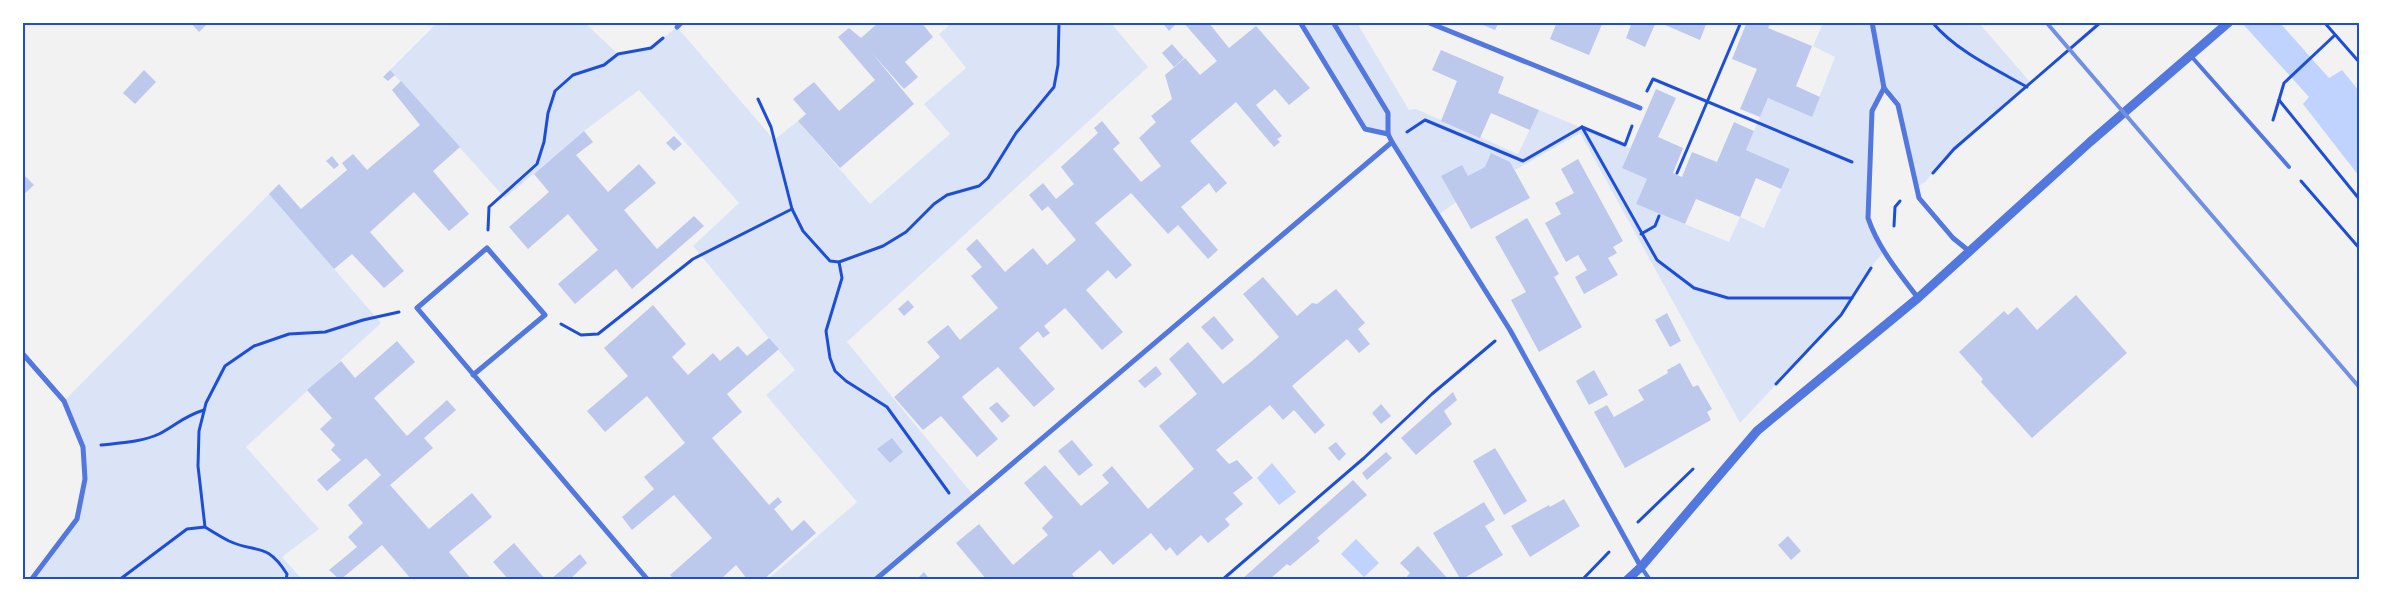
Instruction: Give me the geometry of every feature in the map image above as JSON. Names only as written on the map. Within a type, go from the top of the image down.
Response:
[{"type":"street","points":[[677,27],[682,22]]},
{"type":"street","points":[[1333,22],[1388,113],[1388,134],[1392,142],[1510,330],[1641,567]]},
{"type":"street","points":[[1427,22],[1640,108]]},
{"type":"street","points":[[1872,22],[1884,88],[1898,105],[1919,198],[1953,238],[1969,251]]},
{"type":"street","points":[[1626,580],[1641,567],[1757,431],[1918,298],[2090,142],[2228,23]]},
{"type":"street","points":[[1302,24],[1364,129],[1388,134]]},
{"type":"street","points":[[1884,88],[1872,111],[1868,218],[1873,234],[1884,252],[1918,298]]},
{"type":"street","points":[[875,580],[1392,142]]},
{"type":"street","points":[[473,375],[545,315],[487,248],[417,308],[473,375],[648,580]]},
{"type":"street","points":[[22,353],[64,401],[83,447],[85,479],[77,519],[31,580]]},
{"type":"lane","points":[[2192,56],[2289,167]]},
{"type":"lane","points":[[1641,567],[1650,580]]},
{"type":"path","points":[[758,99],[771,128],[792,209],[803,230],[830,261],[839,262],[883,246],[906,232],[934,204],[947,195],[979,186],[988,178],[1016,133],[1054,87],[1058,65],[1059,22]]},
{"type":"path","points":[[1677,173],[1741,22]]},
{"type":"path","points":[[1932,22],[1942,34],[1996,69],[2028,86]]},
{"type":"path","points":[[1772,389],[1841,316],[1893,239],[1896,207],[1904,196],[1925,182],[1954,149],[2101,22]]},
{"type":"path","points":[[2324,22],[2360,63]]},
{"type":"path","points":[[487,248],[489,207],[537,164],[544,142],[548,113],[555,91],[573,76],[604,65],[618,54],[651,48],[677,27]]},
{"type":"path","points":[[2284,83],[2334,35]]},
{"type":"path","points":[[1582,127],[1625,145],[1653,79],[1838,157]]},
{"type":"path","points":[[2279,100],[2360,200]]},
{"type":"path","points":[[1392,142],[1424,120],[1523,160],[1582,127]]},
{"type":"path","points":[[1582,127],[1657,260],[1694,288],[1728,298],[1852,298]]},
{"type":"path","points":[[545,315],[580,335],[598,334],[693,259],[792,209]]},
{"type":"path","points":[[1641,234],[1655,226],[1659,216]]},
{"type":"path","points":[[839,262],[842,278],[826,331],[830,358],[835,371],[846,381],[887,407],[960,508]]},
{"type":"path","points":[[205,527],[198,466],[199,431],[204,410],[224,366],[254,346],[289,334],[325,332],[363,320],[417,308]]},
{"type":"path","points":[[1222,580],[1364,458],[1432,394],[1510,330]]},
{"type":"path","points":[[83,447],[143,439],[158,434],[186,415],[204,410]]},
{"type":"path","points":[[1581,580],[1699,463]]},
{"type":"path","points":[[119,580],[187,529],[205,527],[230,542],[258,548],[277,558],[287,574],[286,580]]},
{"type":"shaded area","points":[[437,23],[585,23],[618,54],[651,48],[677,27],[774,140],[798,121],[870,204],[950,134],[924,104],[966,68],[939,34],[952,23],[1111,23],[1148,67],[847,342],[974,496],[875,580],[768,579],[857,502],[766,395],[795,370],[693,246],[739,203],[639,90],[584,131],[505,198],[390,70]]},
{"type":"shaded area","points":[[1300,23],[1357,23],[1409,110],[1416,109],[1518,154],[1539,110],[1630,148],[1622,168],[1647,179],[1636,204],[1729,242],[1740,217],[1764,228],[1790,169],[1746,150],[1768,98],[1812,116],[1835,57],[1813,46],[1823,23],[1979,23],[2031,83],[1954,149],[1925,182],[1917,187],[1898,105],[1884,88],[1872,111],[1868,217],[1884,252],[1875,262],[1841,315],[1740,423],[1580,133],[1515,170],[1510,164],[1438,215],[1388,134],[1365,129]]},
{"type":"shaded area","points":[[269,194],[381,323],[246,447],[319,529],[282,557],[302,579],[31,580],[77,519],[85,479],[83,447],[64,401]]},
{"type":"water","points":[[2242,23],[2280,23],[2329,78],[2342,70],[2359,91],[2359,176],[2303,104],[2309,97]]},
{"type":"water","points":[[1272,463],[1296,492],[1279,505],[1257,478]]},
{"type":"water","points":[[1356,539],[1379,563],[1364,577],[1341,554]]},
{"type":"building","points":[[190,22],[209,22],[199,32]]},
{"type":"building","points":[[879,22],[921,22],[933,37],[905,62],[918,77],[904,89],[872,53],[914,104],[840,168],[798,121],[806,114],[793,99],[814,82],[839,111],[875,80],[838,37],[849,28],[861,38]]},
{"type":"building","points":[[1162,22],[1178,22],[1169,31]]},
{"type":"building","points":[[1183,22],[1208,22],[1229,48],[1256,26],[1310,88],[1289,105],[1275,89],[1256,105],[1282,136],[1277,139],[1280,142],[1274,147],[1236,102],[1190,141],[1227,183],[1216,193],[1209,183],[1181,207],[1218,250],[1208,259],[1178,225],[1168,234],[1131,193],[1095,223],[1132,265],[1116,279],[1108,270],[1086,290],[1123,332],[1102,350],[1065,308],[1044,326],[1050,333],[1043,338],[1038,331],[1019,348],[1055,389],[1034,407],[998,367],[962,397],[998,439],[977,457],[941,416],[923,430],[894,397],[940,357],[927,342],[948,325],[960,340],[998,308],[971,276],[982,267],[966,249],[977,239],[1005,272],[1033,248],[1047,265],[1076,240],[1048,206],[1042,211],[1029,195],[1043,183],[1056,199],[1074,184],[1061,167],[1098,133],[1094,128],[1102,121],[1120,143],[1113,149],[1141,182],[1161,166],[1139,138],[1156,122],[1151,116],[1172,99],[1165,75],[1185,58],[1200,75],[1217,61]]},
{"type":"building","points":[[1476,22],[1499,22],[1495,30]]},
{"type":"building","points":[[1557,22],[1603,22],[1589,55],[1550,39]]},
{"type":"building","points":[[1625,22],[1656,22],[1645,47],[1626,38],[1631,25]]},
{"type":"building","points":[[1658,22],[1707,22],[1700,40]]},
{"type":"building","points":[[1747,22],[1771,22],[1768,28],[1812,46],[1796,86],[1820,97],[1812,117],[1768,98],[1760,117],[1740,109],[1757,69],[1732,59]]},
{"type":"building","points":[[1172,44],[1184,58],[1174,67],[1162,53]]},
{"type":"building","points":[[1441,50],[1504,77],[1498,93],[1539,110],[1530,130],[1491,113],[1480,138],[1441,121],[1457,81],[1432,70]]},
{"type":"building","points":[[144,70],[156,82],[135,104],[123,93]]},
{"type":"building","points":[[390,70],[395,75],[388,81],[383,77]]},
{"type":"building","points":[[401,81],[460,147],[433,171],[469,214],[449,231],[414,192],[370,232],[404,271],[384,288],[352,254],[334,269],[269,194],[279,184],[301,209],[347,170],[342,163],[353,154],[367,170],[420,125],[392,90]]},
{"type":"building","points":[[1656,89],[1676,98],[1658,137],[1683,148],[1673,173],[1682,177],[1692,152],[1717,162],[1734,122],[1754,131],[1746,150],[1790,169],[1781,189],[1756,178],[1740,217],[1696,199],[1685,224],[1636,204],[1647,179],[1622,168]]},
{"type":"building","points":[[584,131],[593,142],[576,155],[608,192],[639,164],[656,183],[624,210],[657,249],[694,216],[704,226],[632,289],[616,269],[575,304],[558,284],[598,250],[568,214],[528,249],[509,227],[549,192],[534,174]]},
{"type":"building","points":[[674,136],[682,144],[674,151],[666,143]]},
{"type":"building","points":[[1491,153],[1510,162],[1530,198],[1471,229],[1441,176],[1462,165],[1468,176],[1485,167]]},
{"type":"building","points":[[332,156],[339,165],[334,169],[326,161]]},
{"type":"building","points":[[1578,159],[1623,241],[1613,247],[1617,253],[1608,258],[1618,275],[1584,294],[1575,277],[1587,270],[1578,255],[1566,262],[1545,223],[1561,214],[1555,203],[1574,193],[1561,169]]},
{"type":"building","points":[[22,173],[34,185],[22,196]]},
{"type":"building","points":[[1527,218],[1559,274],[1554,277],[1582,327],[1539,352],[1511,300],[1526,292],[1495,237]]},
{"type":"building","points":[[1263,277],[1297,316],[1312,303],[1317,304],[1336,289],[1365,323],[1358,329],[1370,344],[1359,353],[1347,339],[1292,386],[1325,425],[1315,434],[1294,410],[1283,420],[1270,405],[1216,450],[1229,464],[1237,460],[1253,478],[1233,493],[1243,504],[1225,519],[1230,525],[1208,543],[1201,535],[1177,556],[1170,547],[1166,551],[1151,533],[1113,565],[1100,550],[1072,574],[1076,580],[987,580],[956,543],[979,524],[1013,565],[1048,535],[1042,528],[1053,517],[1024,483],[1045,465],[1081,506],[1109,483],[1102,475],[1112,466],[1148,509],[1194,469],[1159,426],[1197,394],[1169,359],[1188,342],[1223,384],[1252,361],[1279,337],[1243,294]]},
{"type":"building","points":[[2076,295],[2127,353],[2032,438],[1981,382],[1983,379],[1959,352],[2004,311],[2008,315],[2017,307],[2037,330]]},
{"type":"building","points":[[908,300],[914,307],[904,316],[898,309]]},
{"type":"building","points":[[653,305],[686,344],[672,357],[688,375],[713,353],[720,361],[738,346],[747,356],[769,338],[779,349],[727,394],[742,412],[712,438],[769,505],[778,497],[782,502],[774,509],[792,531],[804,520],[816,533],[763,580],[748,580],[736,565],[720,580],[675,580],[670,575],[712,538],[674,495],[632,530],[622,517],[654,489],[644,477],[685,443],[647,396],[605,432],[587,411],[628,376],[604,348]]},
{"type":"building","points":[[1667,313],[1681,341],[1670,347],[1655,320]]},
{"type":"building","points":[[1214,316],[1234,340],[1222,350],[1201,327]]},
{"type":"building","points":[[397,341],[415,362],[374,398],[407,436],[447,400],[456,410],[424,438],[433,448],[390,485],[429,529],[472,493],[492,517],[449,552],[472,580],[412,580],[382,545],[340,580],[329,570],[357,547],[348,537],[363,523],[348,505],[381,475],[366,458],[327,491],[317,480],[341,460],[331,450],[335,445],[320,429],[332,418],[307,390],[341,361],[355,378]]},
{"type":"building","points":[[1680,363],[1693,387],[1698,385],[1712,409],[1707,412],[1711,420],[1625,468],[1594,412],[1607,405],[1614,417],[1644,400],[1638,390],[1668,373],[1667,370]]},
{"type":"building","points":[[1156,366],[1162,374],[1145,388],[1138,381]]},
{"type":"building","points":[[1594,370],[1608,395],[1589,405],[1576,381]]},
{"type":"building","points":[[1453,392],[1457,400],[1444,411],[1452,424],[1416,455],[1401,438]]},
{"type":"building","points":[[997,402],[1010,416],[1002,423],[989,408]]},
{"type":"building","points":[[1381,404],[1391,416],[1381,424],[1372,413]]},
{"type":"building","points":[[892,438],[903,452],[890,463],[877,449]]},
{"type":"building","points":[[1072,440],[1093,465],[1079,476],[1058,451]]},
{"type":"building","points":[[1336,442],[1346,454],[1339,461],[1328,448]]},
{"type":"building","points":[[1495,448],[1527,501],[1504,515],[1473,461]]},
{"type":"building","points":[[1386,452],[1392,458],[1367,480],[1362,473]]},
{"type":"building","points":[[1353,480],[1367,495],[1317,538],[1320,541],[1290,566],[1287,564],[1269,580],[1241,580]]},
{"type":"building","points":[[1564,499],[1580,526],[1530,557],[1511,526]]},
{"type":"building","points":[[1484,502],[1495,520],[1485,526],[1503,555],[1461,580],[1433,533]]},
{"type":"building","points":[[1788,536],[1801,551],[1791,560],[1778,545]]},
{"type":"building","points":[[514,543],[546,580],[509,580],[493,562]]},
{"type":"building","points":[[1418,546],[1449,580],[1404,580],[1410,573],[1400,563]]},
{"type":"building","points":[[580,554],[587,563],[569,580],[550,580]]},
{"type":"building","points":[[924,572],[930,580],[916,580]]},
{"type":"railway","points":[[2046,22],[2360,388]]}]
